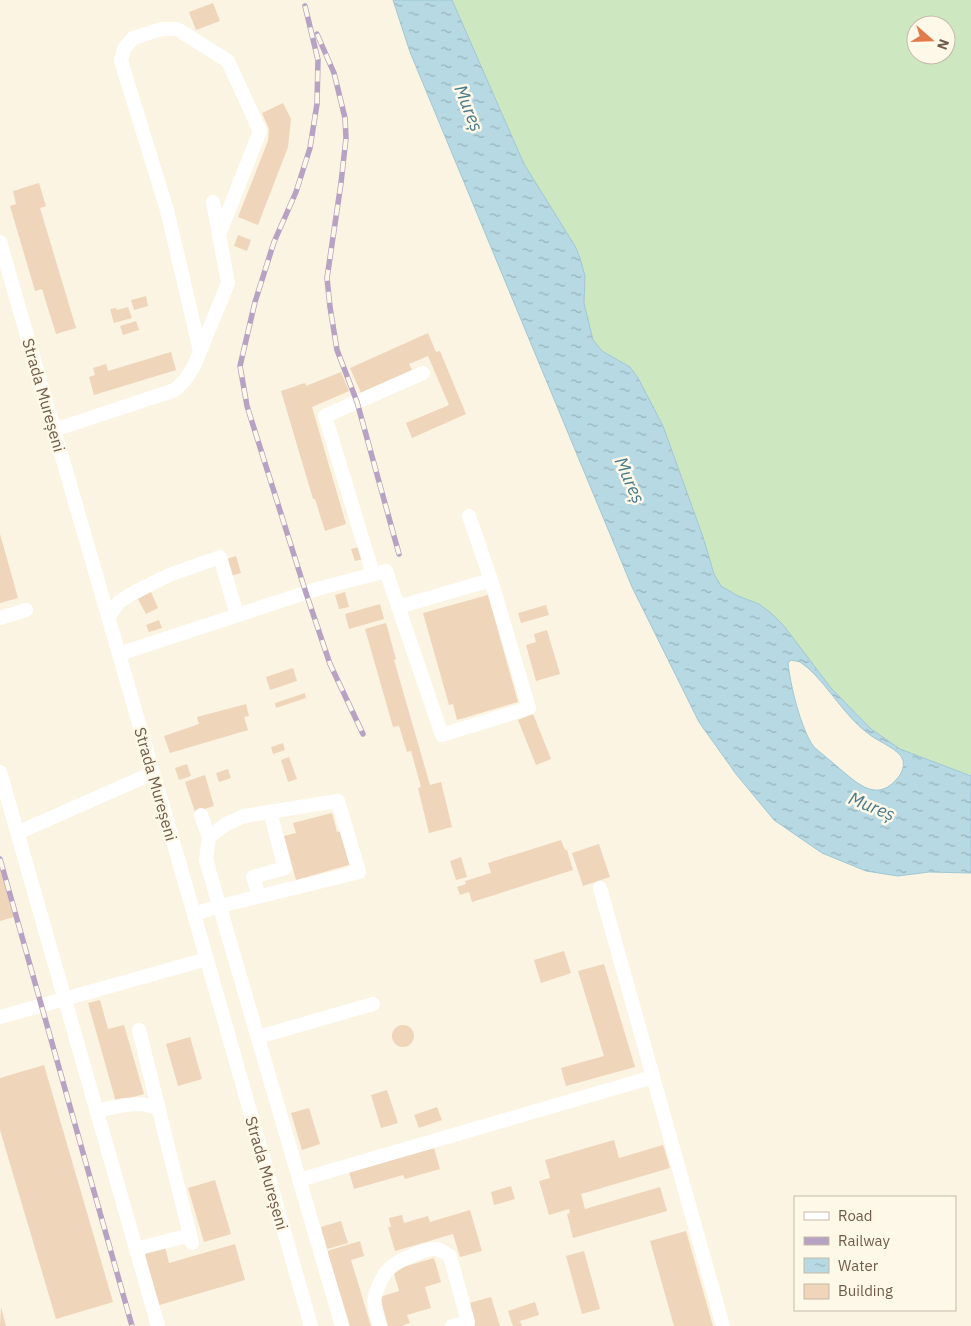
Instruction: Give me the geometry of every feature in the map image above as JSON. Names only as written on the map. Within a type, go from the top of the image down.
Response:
[{"type":"street","points":[[200,352],[167,210],[121,61],[124,49],[133,38],[162,29],[177,30],[228,61],[260,131],[219,235]]},
{"type":"street","points":[[54,430],[175,390],[185,380],[194,366],[228,283],[213,202]]},
{"type":"street","name":"Strada Mureșeni","points":[[0,242],[311,1326]]},
{"type":"street","points":[[373,574],[325,416],[423,373]]},
{"type":"street","points":[[119,654],[317,589],[386,571],[442,736],[529,708],[492,580],[469,516]]},
{"type":"street","points":[[108,617],[119,602],[133,593],[169,575],[220,558],[237,615]]},
{"type":"street","points":[[398,607],[492,580]]},
{"type":"street","points":[[0,618],[26,610]]},
{"type":"street","points":[[0,772],[158,1326]]},
{"type":"street","points":[[17,833],[153,773]]},
{"type":"street","points":[[194,914],[359,872],[338,801],[244,816],[226,824],[209,837]]},
{"type":"street","points":[[259,896],[253,876],[285,868],[270,812]]},
{"type":"street","points":[[201,815],[209,837],[206,860],[342,1326]]},
{"type":"street","points":[[600,888],[723,1326]]},
{"type":"street","points":[[0,1017],[206,959]]},
{"type":"street","points":[[258,1037],[373,1004]]},
{"type":"street","points":[[136,1249],[191,1239],[139,1030]]},
{"type":"street","points":[[299,1180],[653,1077]]},
{"type":"street","points":[[96,1111],[137,1104],[149,1104],[159,1109]]},
{"type":"street","points":[[380,1326],[375,1311],[374,1298],[381,1280],[390,1268],[406,1258],[434,1249],[442,1250],[450,1256],[468,1322],[452,1326]]},
{"type":"green space","points":[[452,0],[971,0],[971,776],[900,749],[871,729],[831,688],[784,626],[759,604],[738,596],[721,586],[714,574],[703,537],[663,426],[638,378],[630,367],[602,351],[593,340],[584,303],[585,276],[575,246],[524,164]]},
{"type":"water","name":"Mureș","points":[[393,0],[452,0],[524,164],[575,246],[580,258],[585,276],[584,303],[593,340],[602,351],[630,367],[638,378],[663,426],[703,537],[714,574],[721,586],[738,596],[759,604],[771,613],[784,626],[831,688],[871,729],[900,749],[971,776],[971,873],[929,872],[898,876],[866,871],[822,853],[774,820],[736,774],[699,722],[632,587],[410,52]],"holes":[[[791,660],[800,662],[816,676],[861,728],[901,756],[903,760],[902,772],[888,787],[880,790],[866,788],[814,747],[805,730],[789,672],[788,663]]]},
{"type":"building","points":[[213,3],[220,21],[196,30],[189,12]]},
{"type":"building","points":[[283,103],[291,119],[288,147],[258,225],[238,217],[268,141],[269,129],[262,113]]},
{"type":"building","points":[[39,183],[46,206],[40,208],[76,328],[56,334],[42,289],[35,291],[10,206],[16,204],[13,191]]},
{"type":"building","points":[[238,235],[251,240],[247,251],[234,246]]},
{"type":"building","points":[[146,296],[148,306],[134,310],[131,300]]},
{"type":"building","points":[[128,307],[132,318],[114,323],[110,309],[116,308],[117,310]]},
{"type":"building","points":[[136,321],[139,330],[123,335],[120,326]]},
{"type":"building","points":[[428,333],[436,352],[440,351],[466,414],[412,438],[406,423],[449,405],[428,356],[409,364],[412,370],[361,393],[350,368]]},
{"type":"building","points":[[171,352],[176,370],[94,395],[89,377],[95,375],[93,368],[106,364],[108,371]]},
{"type":"building","points":[[341,372],[349,391],[312,407],[346,524],[325,531],[315,499],[313,499],[281,391],[305,383],[306,386]]},
{"type":"building","points":[[0,534],[18,598],[0,603]]},
{"type":"building","points":[[360,547],[363,559],[355,561],[351,549]]},
{"type":"building","points":[[236,556],[241,573],[231,576],[226,559]]},
{"type":"building","points":[[151,592],[158,608],[146,614],[138,599]]},
{"type":"building","points":[[345,592],[349,607],[339,609],[335,595]]},
{"type":"building","points":[[488,595],[518,702],[457,720],[453,704],[449,705],[423,613]]},
{"type":"building","points":[[380,604],[384,619],[349,629],[345,614]]},
{"type":"building","points":[[546,605],[549,615],[521,623],[518,613]]},
{"type":"building","points":[[159,620],[162,628],[149,632],[146,625]]},
{"type":"building","points":[[386,623],[396,659],[394,660],[430,785],[441,782],[452,827],[429,833],[418,788],[421,787],[411,751],[407,752],[399,726],[393,727],[365,629]]},
{"type":"building","points":[[547,630],[560,674],[536,681],[526,645],[536,642],[534,634]]},
{"type":"building","points":[[293,668],[297,681],[270,690],[266,677]]},
{"type":"building","points":[[305,693],[306,698],[276,708],[275,703]]},
{"type":"building","points":[[246,704],[249,716],[244,717],[248,730],[170,753],[164,736],[199,724],[197,717]]},
{"type":"building","points":[[533,714],[551,759],[536,765],[518,720]]},
{"type":"building","points":[[283,743],[285,750],[273,754],[271,747]]},
{"type":"building","points":[[289,757],[297,779],[288,782],[281,760]]},
{"type":"building","points":[[187,764],[191,776],[179,780],[175,768]]},
{"type":"building","points":[[228,769],[231,778],[219,782],[216,773]]},
{"type":"building","points":[[205,775],[214,806],[195,812],[185,782]]},
{"type":"building","points":[[332,813],[337,832],[343,831],[352,864],[296,880],[284,836],[296,833],[293,823]]},
{"type":"building","points":[[561,840],[565,850],[567,850],[573,870],[472,902],[469,892],[460,895],[457,887],[466,884],[465,881],[491,873],[488,863]]},
{"type":"building","points":[[599,844],[610,877],[583,886],[572,853]]},
{"type":"building","points":[[461,857],[467,877],[456,880],[450,861]]},
{"type":"building","points":[[0,868],[14,917],[0,921]]},
{"type":"building","points":[[564,951],[571,973],[541,983],[534,960]]},
{"type":"building","points":[[604,964],[635,1067],[566,1086],[561,1068],[604,1056],[578,971]]},
{"type":"building","points":[[100,1000],[108,1029],[124,1025],[144,1094],[116,1102],[88,1003]]},
{"type":"building","points":[[403,1025],[411,1028],[414,1036],[411,1044],[403,1047],[395,1044],[392,1036],[395,1028]]},
{"type":"building","points":[[190,1037],[202,1079],[178,1086],[166,1044]]},
{"type":"building","points":[[44,1065],[113,1302],[56,1319],[0,1130],[0,1078]]},
{"type":"building","points":[[387,1090],[398,1123],[381,1128],[371,1095]]},
{"type":"building","points":[[437,1107],[442,1120],[419,1128],[414,1115]]},
{"type":"building","points":[[309,1108],[320,1144],[302,1150],[291,1113]]},
{"type":"building","points":[[614,1140],[619,1158],[663,1145],[670,1168],[581,1194],[585,1209],[660,1187],[667,1211],[573,1238],[567,1214],[570,1213],[569,1209],[549,1215],[539,1181],[550,1178],[545,1160]]},
{"type":"building","points":[[434,1148],[440,1169],[405,1179],[403,1175],[354,1189],[349,1172]]},
{"type":"building","points":[[215,1180],[231,1234],[204,1242],[188,1188]]},
{"type":"building","points":[[511,1186],[515,1199],[494,1205],[491,1192]]},
{"type":"building","points":[[470,1210],[482,1251],[460,1257],[453,1234],[395,1251],[388,1227],[391,1227],[389,1218],[402,1215],[404,1223],[428,1216],[430,1222]]},
{"type":"building","points":[[341,1221],[348,1243],[327,1249],[321,1227]]},
{"type":"building","points":[[686,1231],[713,1326],[674,1326],[650,1241]]},
{"type":"building","points":[[360,1241],[364,1256],[351,1260],[371,1326],[350,1326],[327,1251]]},
{"type":"building","points":[[235,1244],[245,1280],[156,1306],[143,1253],[165,1247],[169,1263]]},
{"type":"building","points":[[584,1251],[600,1309],[582,1314],[566,1256]]},
{"type":"building","points":[[434,1258],[441,1282],[425,1287],[431,1308],[407,1315],[410,1323],[401,1326],[388,1326],[380,1297],[399,1291],[393,1270]]},
{"type":"building","points":[[491,1297],[500,1326],[475,1326],[469,1303]]},
{"type":"building","points":[[535,1302],[539,1315],[520,1321],[522,1326],[513,1326],[508,1311]]},
{"type":"building","points":[[1,1307],[6,1326],[0,1326]]},
{"type":"railway","points":[[305,6],[318,60],[317,104],[310,148],[296,192],[274,242],[255,302],[240,366],[247,406],[306,593],[330,664],[363,734]]},
{"type":"railway","points":[[317,34],[334,73],[345,118],[346,138],[327,278],[330,307],[337,350],[357,402],[399,554]]},
{"type":"railway","points":[[0,859],[132,1326]]}]
